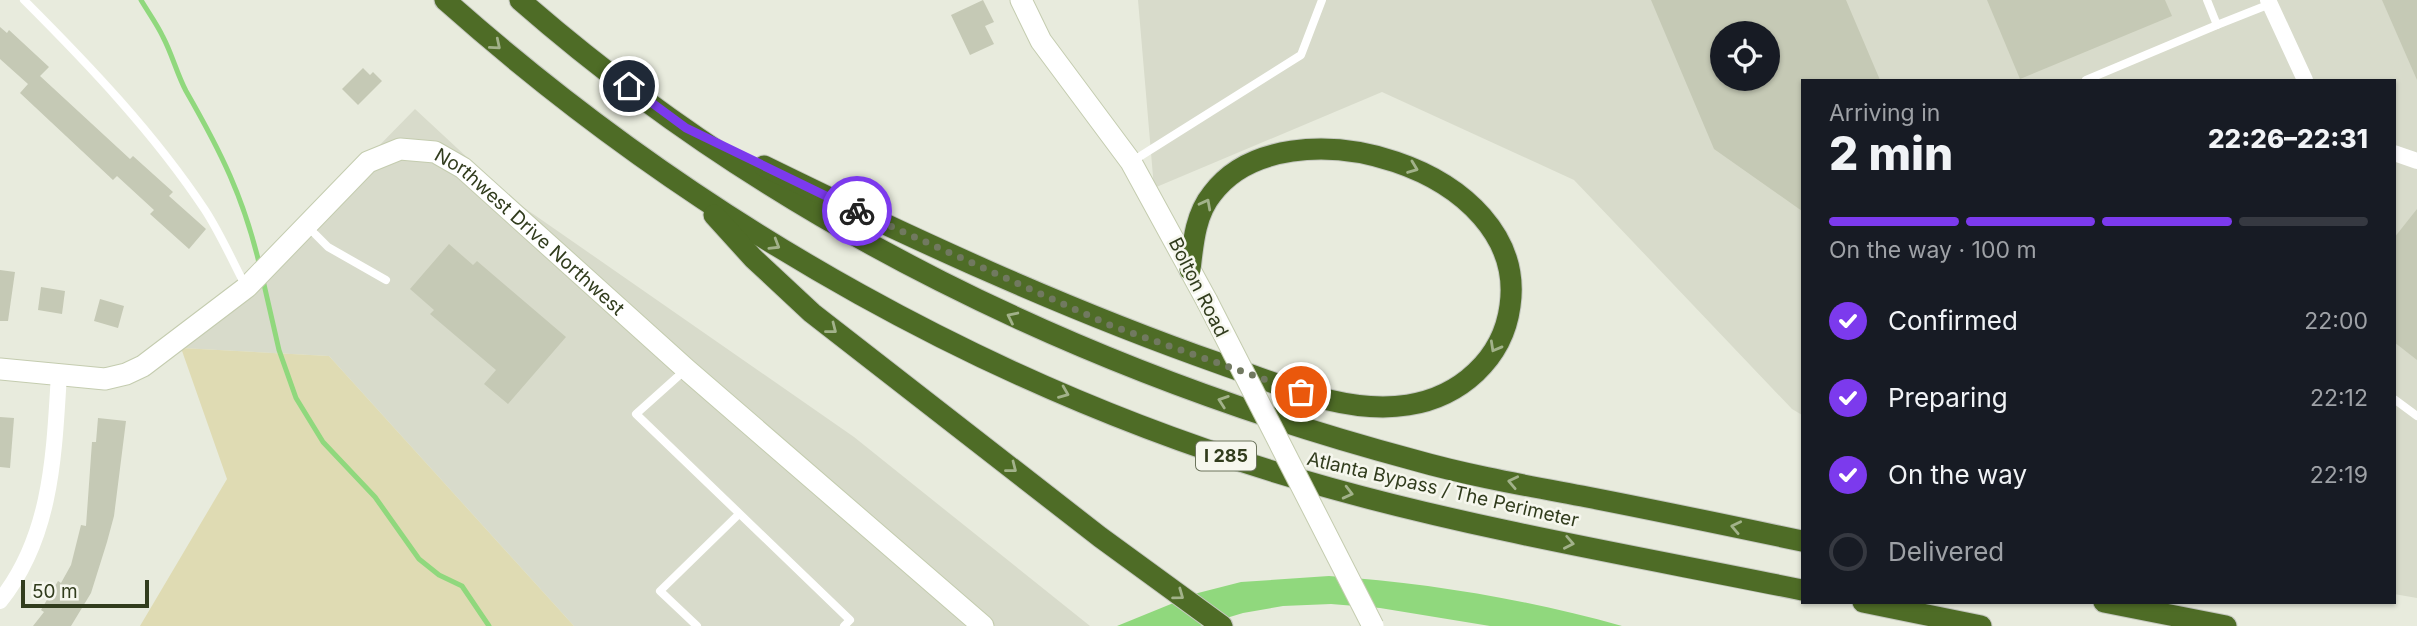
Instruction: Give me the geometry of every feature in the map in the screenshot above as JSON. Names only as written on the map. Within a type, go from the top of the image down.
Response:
[{"type":"highway","name":"Atlanta Bypass / The Perimeter","points":[[444,0],[563,99],[696,195],[815,269],[944,339],[1020,375],[1189,443],[1329,488],[1442,517],[1801,590]]},
{"type":"highway","name":"Atlanta Bypass / The Perimeter","points":[[520,0],[686,128],[812,209],[956,290],[1036,328],[1187,388],[1299,427],[1416,461],[1801,541]]},
{"type":"highway","points":[[686,128],[944,251],[1112,326],[1301,392],[1345,402],[1408,405],[1437,397],[1466,383],[1496,349],[1511,305],[1507,259],[1499,238],[1485,216],[1467,199],[1418,169],[1354,152],[1292,153],[1258,161],[1236,172],[1218,186],[1205,204],[1194,237],[1190,270]]},
{"type":"highway","points":[[696,195],[752,258],[812,313],[1136,563],[1222,626]]},
{"type":"highway","points":[[1873,604],[1981,626]]},
{"type":"highway","points":[[2114,604],[2226,626]]},
{"type":"street","name":"Bolton Road","points":[[1021,0],[1041,41],[1131,162],[1207,301],[1373,626]]},
{"type":"street","points":[[2269,2],[2305,79]]},
{"type":"street","name":"Northwest Drive Northwest","points":[[0,369],[105,379],[143,366],[247,287],[368,162],[400,149],[435,152],[463,168],[686,369],[983,626]]},
{"type":"street","points":[[2396,154],[2417,161]]},
{"type":"street","points":[[0,601],[29,557],[47,506],[59,374]]},
{"type":"lane","points":[[24,0],[84,60],[183,178],[207,212],[247,287]]},
{"type":"lane","points":[[1131,162],[1301,55],[1322,0]]},
{"type":"lane","points":[[2207,0],[2217,25]]},
{"type":"lane","points":[[2088,79],[2269,2]]},
{"type":"lane","points":[[306,224],[328,247],[386,280]]},
{"type":"lane","points":[[686,369],[636,414],[850,620],[844,626]]},
{"type":"lane","points":[[2396,400],[2417,416]]},
{"type":"lane","points":[[697,626],[660,592],[739,514]]},
{"type":"shaded area","points":[[1138,0],[2417,0],[2417,598],[2396,594],[2396,79],[1801,79],[1801,414],[1792,409],[1574,180],[1382,92],[1154,188]]},
{"type":"shaded area","points":[[415,109],[513,200],[854,437],[1090,626],[574,626],[329,356],[181,348]]},
{"type":"shaded area","points":[[181,348],[329,356],[574,626],[140,626],[227,479]]},
{"type":"shaded area","points":[[1329,576],[1477,594],[1622,626],[1490,626],[1380,608],[1331,604],[1283,606],[1243,613],[1200,626],[1117,626],[1198,593],[1241,582]]},
{"type":"building","points":[[983,0],[994,22],[985,26],[994,44],[970,55],[951,15]]},
{"type":"building","points":[[1651,0],[1846,0],[1880,79],[1801,79],[1801,210],[1714,149]]},
{"type":"building","points":[[1987,0],[2165,0],[2172,16],[2020,79]]},
{"type":"building","points":[[2382,0],[2417,0],[2417,80]]},
{"type":"building","points":[[0,27],[7,33],[9,30],[49,67],[40,76],[130,159],[133,156],[173,192],[169,196],[206,229],[189,249],[150,214],[154,210],[117,176],[113,180],[20,93],[28,84],[0,59]]},
{"type":"building","points":[[363,68],[370,75],[373,72],[382,81],[358,105],[342,89]]},
{"type":"building","points":[[2417,209],[2417,360],[2396,344],[2396,235]]},
{"type":"building","points":[[449,244],[473,265],[477,261],[566,337],[508,404],[484,384],[496,370],[430,314],[434,310],[410,289]]},
{"type":"building","points":[[0,270],[15,272],[8,321],[0,321]]},
{"type":"building","points":[[41,287],[65,291],[62,314],[38,310]]},
{"type":"building","points":[[100,299],[124,306],[118,328],[94,321]]},
{"type":"building","points":[[0,417],[14,418],[10,468],[0,467]]},
{"type":"building","points":[[98,418],[126,421],[114,516],[107,542],[91,593],[71,626],[33,626],[44,612],[41,610],[58,581],[61,583],[71,565],[81,525],[86,526],[92,442],[96,442]]},
{"type":"waterway","points":[[141,0],[161,32],[183,84],[230,176],[247,219],[260,267]]},
{"type":"waterway","points":[[263,280],[279,350],[296,398],[323,442],[375,497],[419,559],[439,575],[462,586],[489,626]]},
{"type":"way so far","points":[[857,211],[1112,326],[1301,392]]},
{"type":"route","points":[[629,86],[686,128],[857,211]]}]
